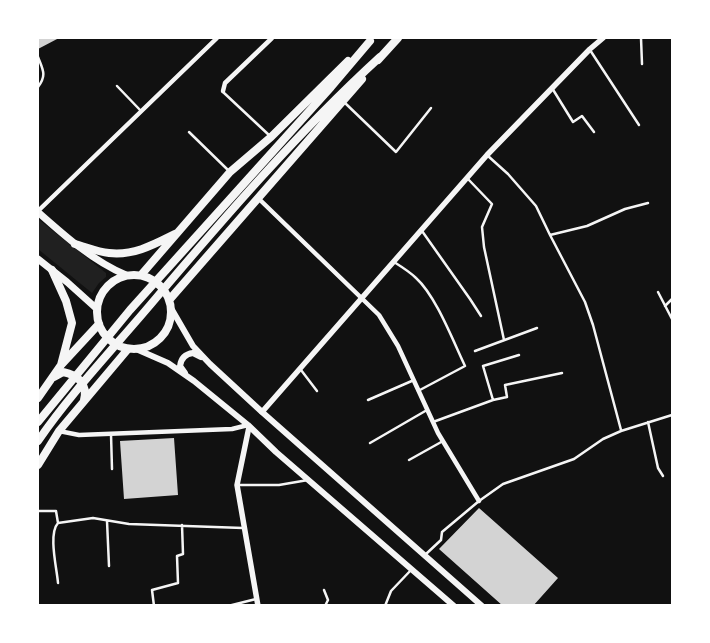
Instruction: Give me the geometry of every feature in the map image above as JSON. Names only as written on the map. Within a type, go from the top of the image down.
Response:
[{"type":"highway","points":[[38,441],[49,424],[250,190],[340,94],[398,38]]},
{"type":"highway","points":[[141,275],[230,172],[271,137],[328,80],[372,40]]},
{"type":"highway","points":[[38,422],[130,310],[332,88],[372,40]]},
{"type":"highway","points":[[170,304],[219,242],[343,102],[380,57]]},
{"type":"highway","points":[[188,222],[190,238],[196,243],[203,246],[211,246],[219,242]]},
{"type":"highway","points":[[75,244],[109,253],[130,252],[150,247],[181,231]]},
{"type":"highway","points":[[52,270],[66,302],[72,323],[61,365]]},
{"type":"highway","points":[[141,275],[159,283],[165,291],[170,304],[169,326],[156,343],[146,347],[132,349],[118,346],[103,333],[99,324],[97,309],[99,299],[111,283],[126,276],[141,275]]},
{"type":"highway","points":[[38,398],[61,365],[99,324]]},
{"type":"highway","points":[[38,465],[59,431],[132,349]]},
{"type":"highway","points":[[52,378],[63,372],[72,374],[85,387],[84,402]]},
{"type":"main road","points":[[38,212],[75,244],[113,270],[126,276]]},
{"type":"main road","points":[[38,259],[97,309]]},
{"type":"main road","points":[[170,304],[193,346],[210,364],[482,606]]},
{"type":"main road","points":[[132,349],[168,363],[194,382],[248,426],[454,606]]},
{"type":"main road","points":[[194,382],[180,366],[184,356],[193,353],[210,364]]},
{"type":"street","points":[[38,212],[217,38]]},
{"type":"street","points":[[223,91],[225,83],[272,38]]},
{"type":"street","points":[[262,412],[487,155],[603,38]]},
{"type":"street","points":[[258,198],[379,315],[398,346],[442,440],[479,501]]},
{"type":"street","points":[[59,431],[79,434],[111,434],[232,429],[248,426],[237,485],[257,602]]},
{"type":"lane","points":[[641,38],[642,64]]},
{"type":"lane","points":[[590,49],[639,125]]},
{"type":"lane","points":[[38,56],[44,72],[43,80],[38,86]]},
{"type":"lane","points":[[117,86],[140,111]]},
{"type":"lane","points":[[552,88],[573,122],[582,116],[594,132]]},
{"type":"lane","points":[[223,91],[271,137]]},
{"type":"lane","points":[[343,102],[396,152],[431,108]]},
{"type":"lane","points":[[189,132],[230,172]]},
{"type":"lane","points":[[487,155],[508,174],[536,206],[585,302],[593,325],[621,431]]},
{"type":"lane","points":[[467,178],[492,204],[482,227],[484,247],[504,340]]},
{"type":"lane","points":[[550,235],[587,226],[625,209],[648,203]]},
{"type":"lane","points":[[421,230],[481,316]]},
{"type":"lane","points":[[394,262],[417,279],[426,290],[437,308],[465,366],[418,391]]},
{"type":"lane","points":[[658,292],[672,320]]},
{"type":"lane","points":[[665,306],[672,299]]},
{"type":"lane","points":[[476,351],[536,328]]},
{"type":"lane","points":[[493,400],[484,366],[519,355]]},
{"type":"lane","points":[[300,368],[317,391]]},
{"type":"lane","points":[[433,422],[493,400],[507,397],[505,385],[562,373]]},
{"type":"lane","points":[[368,400],[414,380]]},
{"type":"lane","points":[[370,443],[428,410]]},
{"type":"lane","points":[[425,555],[441,540],[442,532],[503,484],[574,459],[603,439],[621,431],[672,415]]},
{"type":"lane","points":[[648,422],[658,468],[663,476]]},
{"type":"lane","points":[[111,434],[112,469]]},
{"type":"lane","points":[[409,460],[442,440]]},
{"type":"lane","points":[[237,485],[279,485],[309,480]]},
{"type":"lane","points":[[38,511],[56,510],[58,523],[54,529],[53,537],[58,583]]},
{"type":"lane","points":[[58,523],[93,518],[129,524],[245,528]]},
{"type":"lane","points":[[107,521],[109,566]]},
{"type":"lane","points":[[154,606],[152,590],[178,583],[177,556],[183,554],[182,525]]},
{"type":"lane","points":[[385,606],[394,586],[412,569]]},
{"type":"lane","points":[[324,590],[328,600],[325,606]]},
{"type":"lane","points":[[228,606],[257,602]]},
{"type":"shaded area","points":[[38,219],[106,273],[106,277],[92,293],[38,249]]},
{"type":"building","points":[[38,38],[59,38],[38,49]]},
{"type":"building","points":[[174,438],[178,495],[124,499],[120,441]]},
{"type":"building","points":[[479,508],[558,578],[533,606],[503,606],[439,549]]}]
